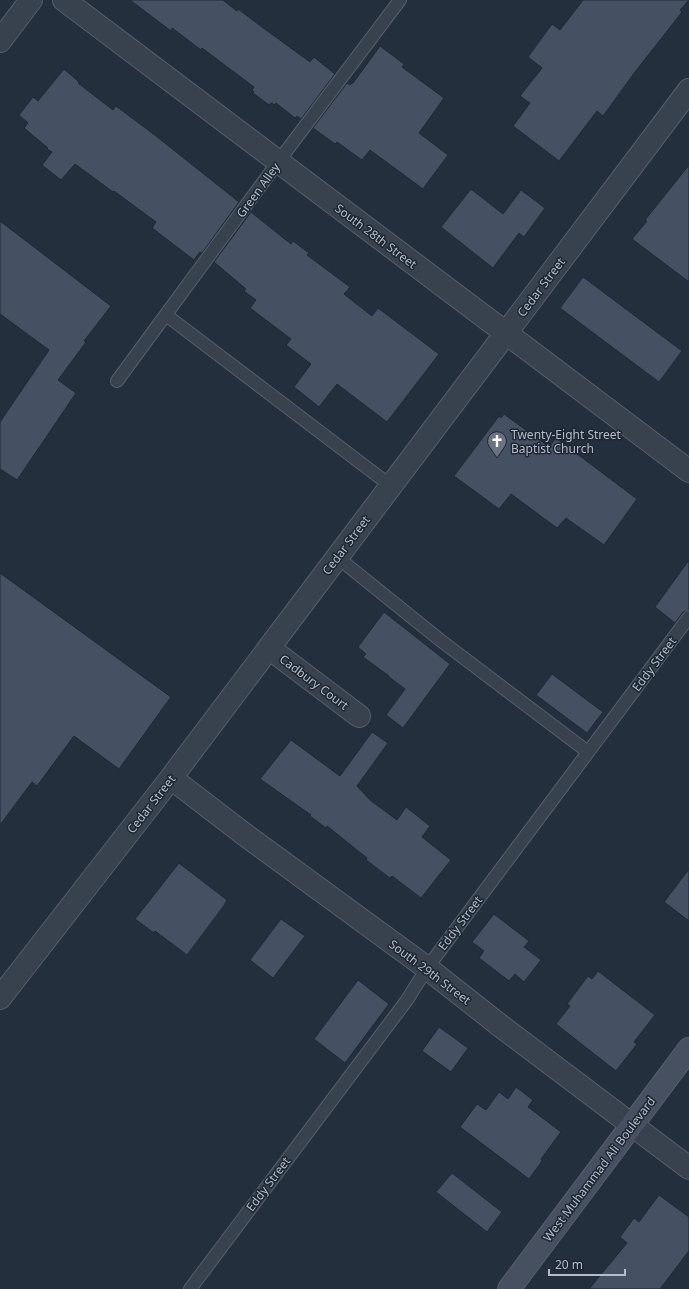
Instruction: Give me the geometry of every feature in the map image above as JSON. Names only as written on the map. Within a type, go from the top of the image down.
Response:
[{"type":"main road","name":"West Muhammad Ali Boulevard","points":[[509,1289],[689,1049]]},
{"type":"street","points":[[0,41],[31,0]]},
{"type":"street","name":"South 28th Street","points":[[64,0],[689,471]]},
{"type":"street","name":"Cedar Street","points":[[0,998],[171,778],[689,90]]},
{"type":"street","name":"Cadbury Court","points":[[269,648],[359,716]]},
{"type":"street","name":"South 29th Street","points":[[171,778],[244,834],[426,968],[689,1168]]},
{"type":"lane","name":"Green Alley","points":[[117,381],[278,162],[400,0]]},
{"type":"lane","points":[[166,315],[391,486]]},
{"type":"lane","points":[[337,557],[440,640],[588,752]]},
{"type":"lane","name":"Eddy Street","points":[[190,1289],[407,1000],[426,968],[689,617]]},
{"type":"building","points":[[130,0],[223,0],[237,11],[238,9],[310,62],[314,57],[335,74],[301,119],[297,116],[295,118],[276,103],[275,105],[271,103],[269,105],[253,93],[254,92],[252,90],[254,87],[202,48],[201,50],[172,28],[171,31]]},
{"type":"building","points":[[583,0],[689,0],[680,10],[682,12],[603,116],[597,111],[559,161],[513,126],[530,103],[520,96],[542,68],[528,57],[552,24],[560,30]]},
{"type":"building","points":[[380,46],[404,64],[402,67],[444,98],[419,133],[448,155],[423,189],[370,150],[362,160],[337,142],[335,144],[313,128],[347,83],[350,85],[353,83]]},
{"type":"building","points":[[64,69],[79,82],[78,83],[113,110],[116,106],[239,202],[202,253],[200,252],[194,260],[152,228],[156,222],[75,164],[61,180],[42,165],[52,152],[24,128],[28,123],[19,115],[33,97],[38,101]]},
{"type":"building","points":[[689,165],[689,282],[632,239],[647,221],[645,220]]},
{"type":"building","points":[[471,189],[503,214],[521,190],[545,208],[524,237],[519,233],[493,268],[441,227]]},
{"type":"building","points":[[251,212],[291,244],[293,241],[309,253],[307,255],[350,287],[344,294],[372,316],[378,308],[439,354],[387,422],[337,384],[319,407],[294,387],[311,364],[286,345],[291,339],[250,308],[256,300],[244,291],[246,289],[214,262]]},
{"type":"building","points":[[0,221],[111,306],[84,341],[86,342],[58,380],[76,393],[17,480],[0,469],[0,422],[49,350],[0,314]]},
{"type":"building","points":[[583,277],[682,351],[659,382],[560,308]]},
{"type":"building","points":[[504,414],[549,447],[556,438],[637,499],[604,545],[566,518],[557,528],[511,494],[499,509],[454,476],[499,416],[501,418]]},
{"type":"building","points":[[689,560],[689,610],[683,612],[675,623],[655,607]]},
{"type":"building","points":[[0,573],[171,697],[119,769],[74,736],[37,786],[32,782],[0,825]]},
{"type":"building","points":[[384,612],[450,664],[403,728],[386,715],[405,689],[363,657],[366,654],[358,647]]},
{"type":"building","points":[[552,674],[603,712],[587,733],[536,695]]},
{"type":"building","points":[[372,732],[388,743],[357,786],[370,800],[397,820],[406,807],[430,826],[422,837],[451,860],[421,898],[392,876],[390,878],[366,860],[367,858],[327,826],[326,828],[310,816],[311,815],[260,779],[291,740],[340,776]]},
{"type":"building","points":[[179,863],[227,900],[187,955],[155,931],[154,933],[135,919]]},
{"type":"building","points":[[689,869],[689,921],[664,902]]},
{"type":"building","points":[[494,914],[529,941],[524,947],[541,960],[524,982],[515,974],[509,981],[479,958],[484,951],[472,942]]},
{"type":"building","points":[[281,919],[305,936],[273,978],[250,960]]},
{"type":"building","points":[[598,971],[655,1015],[634,1042],[637,1044],[616,1071],[556,1024],[570,1006],[567,1004],[588,976],[592,979]]},
{"type":"building","points":[[358,980],[389,1004],[345,1063],[314,1039]]},
{"type":"building","points":[[439,1027],[468,1048],[451,1072],[422,1051]]},
{"type":"building","points":[[516,1087],[533,1100],[528,1107],[561,1132],[541,1159],[542,1161],[529,1179],[460,1127],[477,1104],[486,1110],[499,1092],[508,1099]]},
{"type":"building","points":[[452,1173],[502,1212],[487,1232],[436,1192]]},
{"type":"building","points":[[659,1195],[689,1217],[689,1251],[660,1289],[589,1289],[627,1243],[620,1237],[634,1218],[639,1222]]},
{"type":"place","name":"Twenty-Eight Street Baptist Church","points":[[497,458]]}]
